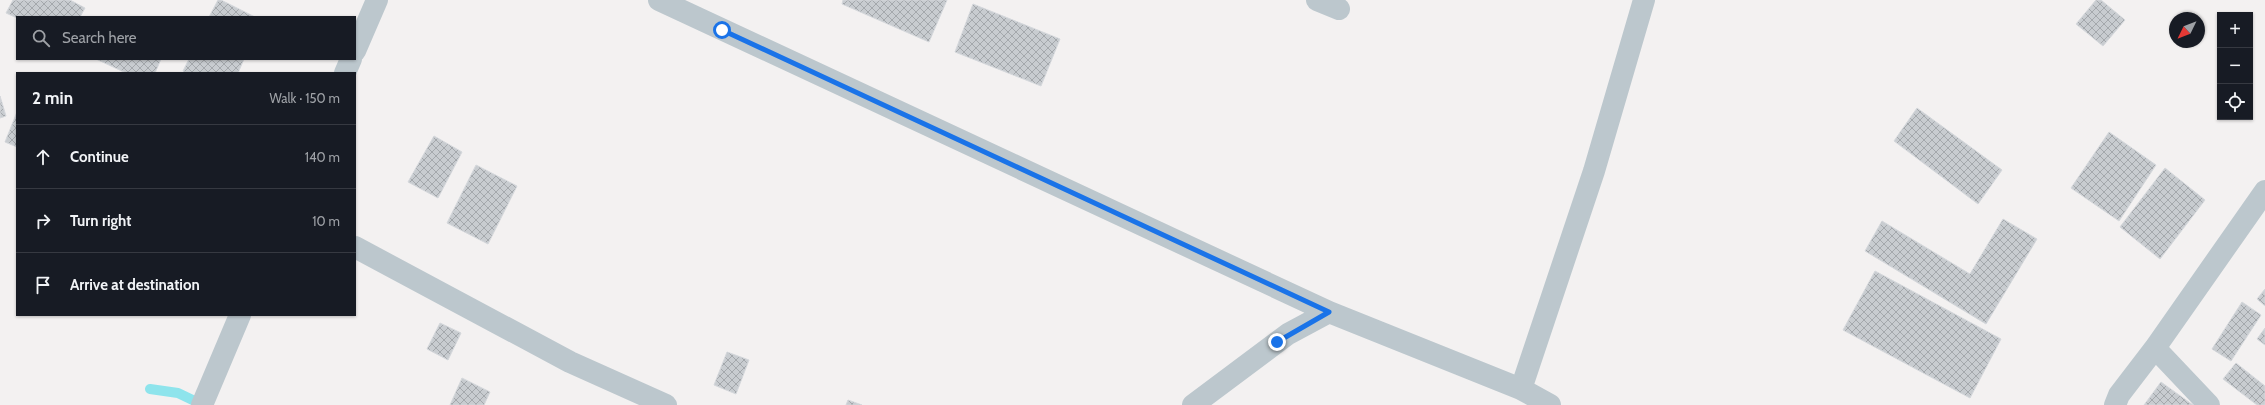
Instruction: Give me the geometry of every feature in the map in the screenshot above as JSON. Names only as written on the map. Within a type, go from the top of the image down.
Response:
[{"type":"street","points":[[356,49],[377,0]]},
{"type":"street","points":[[659,0],[1329,312],[1521,388],[1550,405]]},
{"type":"street","points":[[1317,0],[1339,9]]},
{"type":"street","points":[[1521,388],[1594,171],[1644,0]]},
{"type":"street","points":[[345,72],[351,60]]},
{"type":"street","points":[[2115,405],[2119,395],[2156,348],[2265,191]]},
{"type":"street","points":[[356,248],[570,362],[666,405]]},
{"type":"street","points":[[1193,405],[1288,334],[1329,312]]},
{"type":"street","points":[[205,398],[240,316]]},
{"type":"street","points":[[2156,348],[2209,405]]},
{"type":"building","points":[[13,0],[70,0],[85,8],[81,16],[16,16],[16,18],[6,13]]},
{"type":"building","points":[[218,0],[221,0],[253,16],[210,16]]},
{"type":"building","points":[[843,0],[947,0],[929,42],[842,4]]},
{"type":"building","points":[[2096,0],[2101,0],[2125,20],[2103,46],[2076,24]]},
{"type":"building","points":[[973,4],[1060,39],[1041,86],[955,52]]},
{"type":"building","points":[[98,60],[161,60],[155,72],[124,72]]},
{"type":"building","points":[[188,60],[244,60],[238,72],[183,71]]},
{"type":"building","points":[[0,96],[6,116],[0,118]]},
{"type":"building","points":[[1917,108],[2002,170],[1978,204],[1894,141]]},
{"type":"building","points":[[16,114],[16,147],[5,142]]},
{"type":"building","points":[[2109,132],[2156,165],[2119,221],[2071,188]]},
{"type":"building","points":[[434,136],[462,152],[438,198],[408,182]]},
{"type":"building","points":[[476,165],[517,186],[488,244],[447,223]]},
{"type":"building","points":[[2165,168],[2205,200],[2160,259],[2120,227]]},
{"type":"building","points":[[2003,219],[2037,239],[1986,324],[1865,251],[1882,221],[1970,274]]},
{"type":"building","points":[[1875,271],[2001,339],[1970,398],[1843,330]]},
{"type":"building","points":[[2265,289],[2265,306],[2257,299]]},
{"type":"building","points":[[2242,302],[2261,315],[2231,361],[2212,349]]},
{"type":"building","points":[[440,323],[461,333],[448,360],[427,349]]},
{"type":"building","points":[[2265,328],[2265,345],[2257,339]]},
{"type":"building","points":[[727,352],[749,360],[736,394],[714,385]]},
{"type":"building","points":[[2236,363],[2265,386],[2265,405],[2257,405],[2223,379]]},
{"type":"building","points":[[462,378],[490,392],[484,405],[450,405]]},
{"type":"building","points":[[2161,382],[2193,405],[2144,405]]},
{"type":"building","points":[[848,400],[862,405],[846,405]]},
{"type":"waterway","points":[[150,389],[178,393],[203,405]]},
{"type":"route","points":[[722,30],[1329,312],[1288,334],[1277,342]]}]
